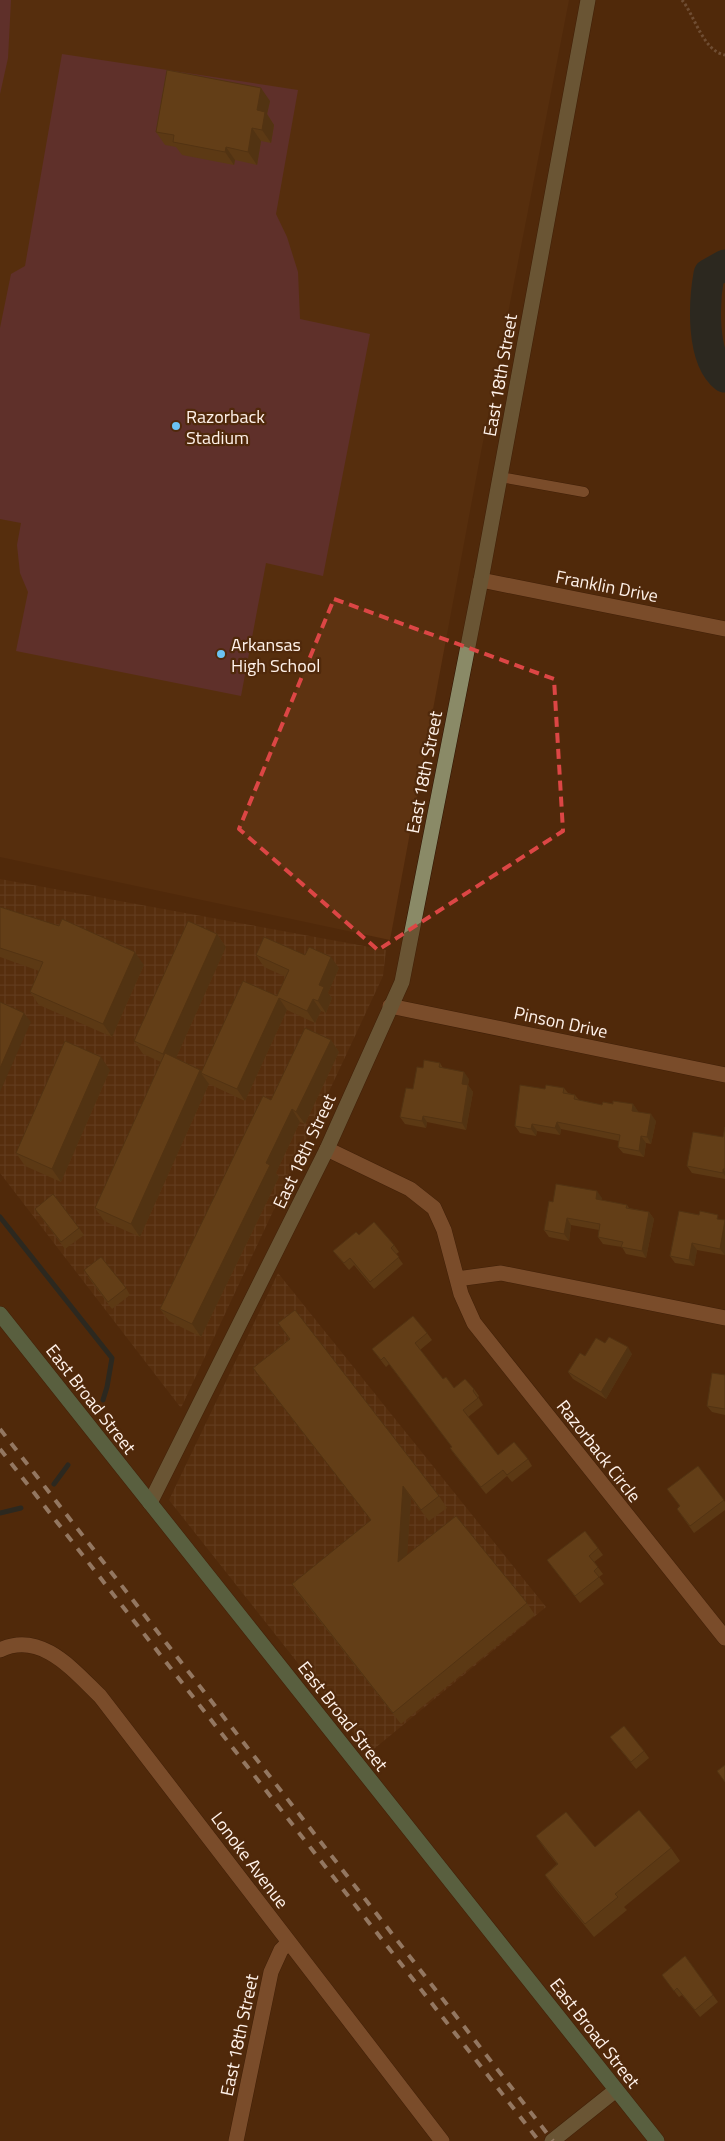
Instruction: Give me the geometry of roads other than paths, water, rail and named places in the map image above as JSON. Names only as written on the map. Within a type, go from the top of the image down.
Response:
[{"type":"main road","name":"East Broad Street","points":[[0,1314],[657,2141]]},
{"type":"street","name":"East 18th Street","points":[[150,1503],[327,1150],[402,982],[481,580],[588,0]]},
{"type":"street","name":"Franklin Drive","points":[[481,580],[725,629]]},
{"type":"street","name":"Pinson Drive","points":[[390,1006],[725,1075]]},
{"type":"street","name":"Razorback Circle","points":[[327,1150],[410,1189],[434,1208],[444,1230],[460,1294],[474,1323],[725,1638]]},
{"type":"street","points":[[457,1279],[501,1273],[725,1318]]},
{"type":"street","name":"Lonoke Avenue","points":[[0,1650],[15,1646],[45,1649],[68,1666],[100,1696],[442,2141]]},
{"type":"street","name":"East 18th Street","points":[[236,2141],[271,1972],[278,1956],[289,1942]]},
{"type":"street","points":[[552,2141],[616,2090]]},
{"type":"lane","points":[[500,477],[584,492]]},
{"type":"waterway","points":[[725,265],[709,274],[706,299],[708,343],[717,368],[725,377]]},
{"type":"waterway","points":[[0,1217],[112,1358],[103,1400]]},
{"type":"waterway","points":[[54,1484],[68,1465]]},
{"type":"waterway","points":[[0,1513],[21,1508]]},
{"type":"railway","points":[[0,1429],[553,2141]]},
{"type":"railway","points":[[0,1449],[539,2141]]},
{"type":"place","name":"Razorback Stadium","points":[[176,426]]},
{"type":"place","name":"Arkansas High School","points":[[221,654]]}]
